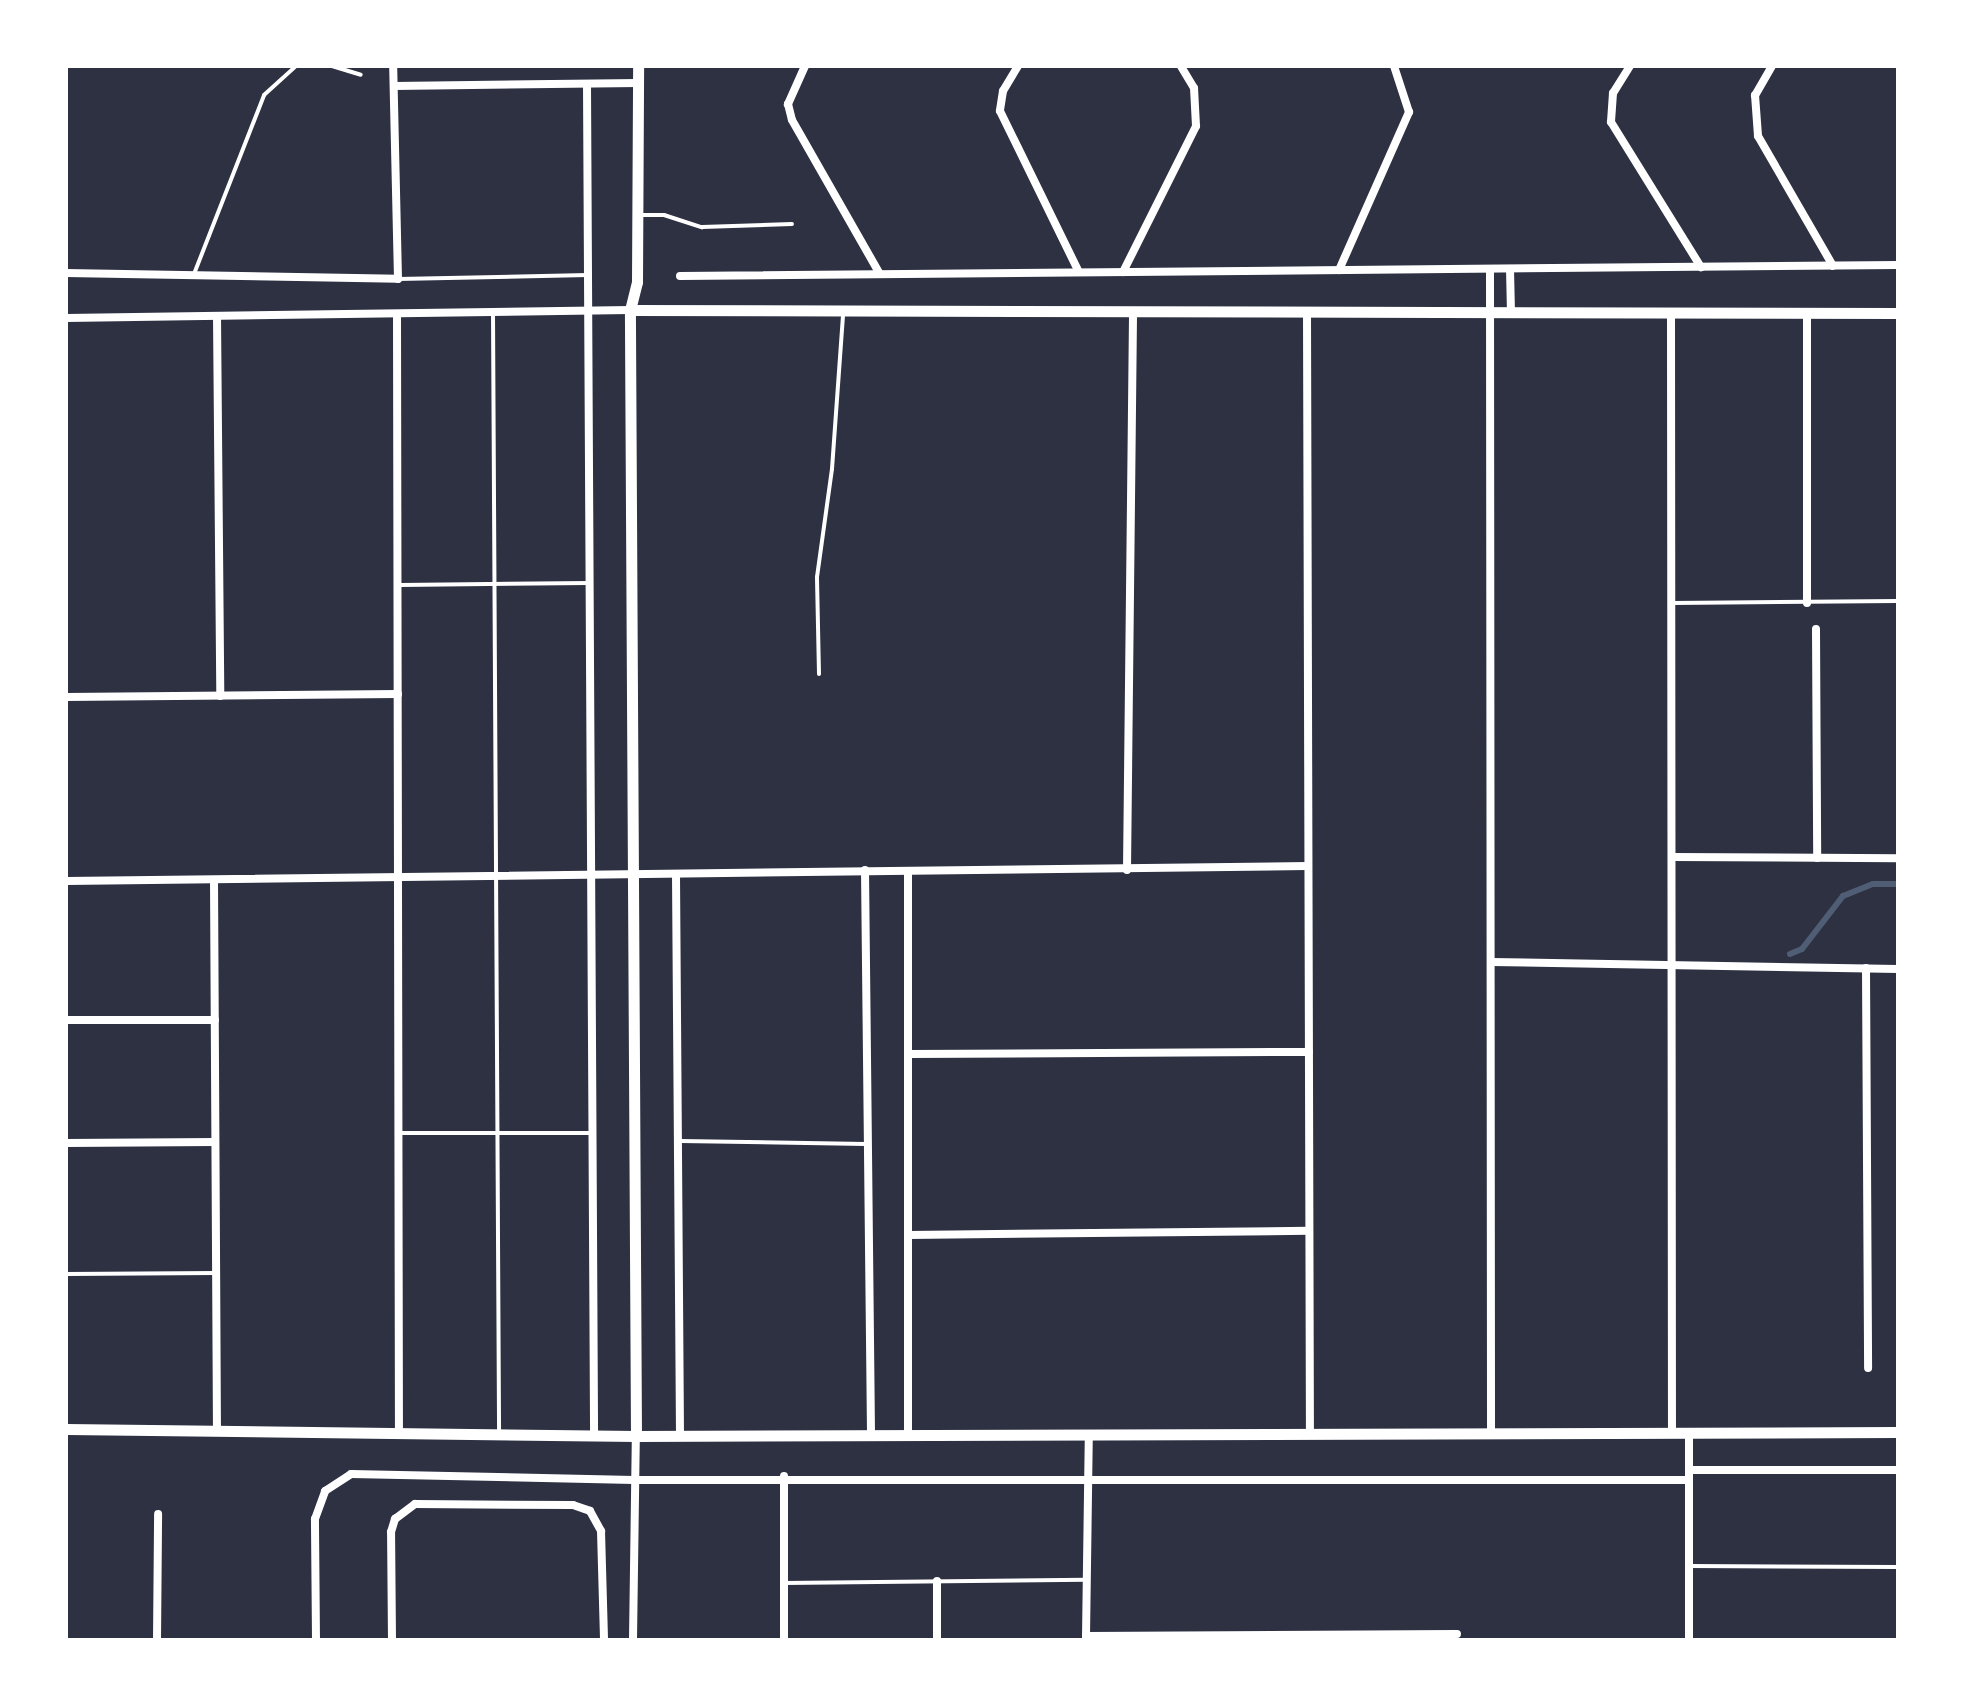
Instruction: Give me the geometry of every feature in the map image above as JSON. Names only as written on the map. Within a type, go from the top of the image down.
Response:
[{"type":"street","points":[[66,273],[398,279],[393,66]]},
{"type":"street","points":[[633,1640],[636,1436],[630,310],[637,282],[638,66]]},
{"type":"street","points":[[805,66],[788,104],[792,120],[880,274]]},
{"type":"street","points":[[1018,66],[1003,91],[1000,111],[1079,272]]},
{"type":"street","points":[[1123,272],[1196,126],[1194,88],[1181,66]]},
{"type":"street","points":[[1339,270],[1409,112],[1394,66]]},
{"type":"street","points":[[1630,66],[1613,93],[1611,122],[1701,267]]},
{"type":"street","points":[[1772,66],[1755,95],[1758,136],[1833,266]]},
{"type":"street","points":[[394,86],[638,83]]},
{"type":"street","points":[[587,85],[594,1435]]},
{"type":"street","points":[[680,276],[1898,265]]},
{"type":"street","points":[[1490,269],[1491,1433]]},
{"type":"street","points":[[1510,269],[1511,313]]},
{"type":"street","points":[[66,318],[630,310],[1898,313]]},
{"type":"street","points":[[1127,870],[1133,312]]},
{"type":"street","points":[[1307,312],[1310,1434]]},
{"type":"street","points":[[1671,313],[1672,1433]]},
{"type":"street","points":[[1807,313],[1807,603]]},
{"type":"street","points":[[397,314],[399,1432]]},
{"type":"street","points":[[217,316],[220,696]]},
{"type":"street","points":[[1816,629],[1817,858]]},
{"type":"street","points":[[66,697],[398,694]]},
{"type":"street","points":[[1672,857],[1898,858]]},
{"type":"street","points":[[66,881],[591,878],[865,870],[1308,866]]},
{"type":"street","points":[[865,870],[871,1435]]},
{"type":"street","points":[[908,872],[908,1435]]},
{"type":"street","points":[[676,875],[680,1435]]},
{"type":"street","points":[[214,880],[217,1431]]},
{"type":"street","points":[[1491,962],[1898,969]]},
{"type":"street","points":[[1866,968],[1868,1368]]},
{"type":"street","points":[[66,1020],[215,1020]]},
{"type":"street","points":[[908,1054],[1309,1052]]},
{"type":"street","points":[[66,1143],[215,1142]]},
{"type":"street","points":[[908,1235],[1309,1231]]},
{"type":"street","points":[[66,1429],[636,1436],[1898,1432]]},
{"type":"street","points":[[1689,1433],[1689,1640]]},
{"type":"street","points":[[1089,1434],[1086,1638],[1457,1634]]},
{"type":"street","points":[[1689,1470],[1898,1470]]},
{"type":"street","points":[[316,1640],[315,1519],[325,1491],[351,1474],[634,1480],[784,1476],[1088,1480],[1689,1480]]},
{"type":"street","points":[[784,1476],[784,1640]]},
{"type":"street","points":[[392,1640],[391,1532],[395,1519],[415,1504],[573,1505],[590,1511],[601,1531],[604,1640]]},
{"type":"street","points":[[157,1640],[158,1514]]},
{"type":"street","points":[[937,1581],[937,1640]]},
{"type":"lane","points":[[194,276],[264,95],[296,66]]},
{"type":"lane","points":[[332,66],[361,75]]},
{"type":"lane","points":[[638,215],[664,215],[702,227],[792,224]]},
{"type":"lane","points":[[398,279],[588,275]]},
{"type":"lane","points":[[493,312],[499,1434]]},
{"type":"lane","points":[[819,674],[817,577],[832,469],[843,312]]},
{"type":"lane","points":[[398,585],[589,583]]},
{"type":"lane","points":[[1671,603],[1898,601]]},
{"type":"lane","points":[[399,1133],[592,1133]]},
{"type":"lane","points":[[680,1141],[868,1144]]},
{"type":"lane","points":[[66,1274],[216,1273]]},
{"type":"lane","points":[[1689,1566],[1898,1567]]},
{"type":"lane","points":[[784,1583],[1087,1580]]},
{"type":"waterway","points":[[1790,954],[1802,949],[1843,896],[1873,884],[1898,884]]}]
